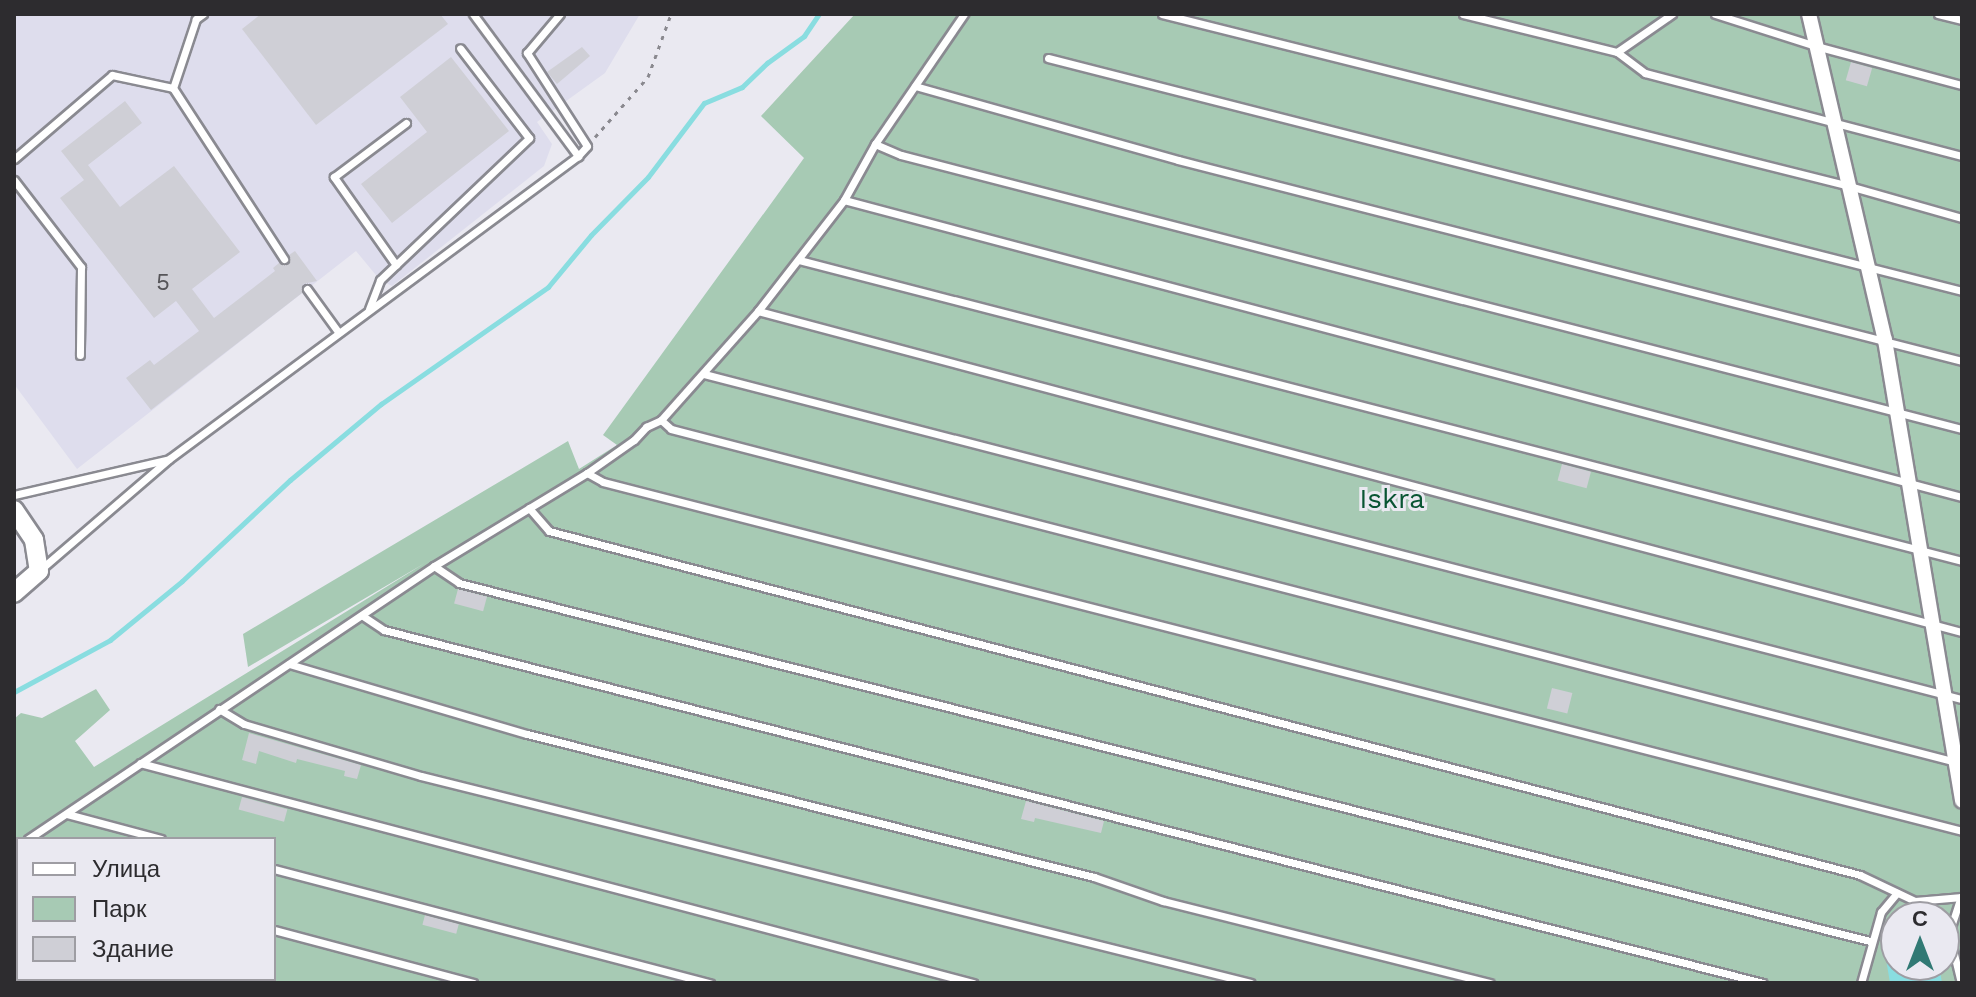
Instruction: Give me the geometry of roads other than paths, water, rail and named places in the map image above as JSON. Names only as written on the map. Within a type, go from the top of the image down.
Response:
[{"type":"street","points":[[1809,14],[1831,121],[1885,340],[1959,762],[1962,801]]},
{"type":"street","points":[[14,510],[34,540],[39,571],[14,593]]},
{"type":"lane","points":[[173,88],[196,19],[203,14]]},
{"type":"lane","points":[[473,14],[578,156]]},
{"type":"lane","points":[[39,571],[169,459],[578,156],[587,146],[527,53],[560,14]]},
{"type":"lane","points":[[31,837],[434,566],[587,473],[634,440],[646,427],[661,420],[758,311],[844,200],[875,144],[964,14]]},
{"type":"lane","points":[[1162,14],[1846,185],[1962,218]]},
{"type":"lane","points":[[1463,14],[1617,52],[1645,73],[1962,156]]},
{"type":"lane","points":[[1617,52],[1672,14]]},
{"type":"lane","points":[[1715,14],[1816,46],[1962,85]]},
{"type":"lane","points":[[1938,14],[1962,20]]},
{"type":"lane","points":[[368,311],[380,280],[529,138],[460,48]]},
{"type":"lane","points":[[1048,58],[1962,291]]},
{"type":"lane","points":[[14,159],[112,75],[173,88],[284,259]]},
{"type":"lane","points":[[915,86],[1224,173],[1962,361]]},
{"type":"lane","points":[[396,265],[334,177],[406,123]]},
{"type":"lane","points":[[875,144],[901,155],[1962,429]]},
{"type":"lane","points":[[14,180],[81,267],[80,355]]},
{"type":"lane","points":[[844,200],[1962,497]]},
{"type":"lane","points":[[799,260],[1962,561]]},
{"type":"lane","points":[[307,289],[339,333]]},
{"type":"lane","points":[[758,311],[1962,632]]},
{"type":"lane","points":[[704,374],[1962,699]]},
{"type":"lane","points":[[661,420],[671,429],[1959,762]]},
{"type":"lane","points":[[14,495],[169,459]]},
{"type":"lane","points":[[587,473],[603,482],[1962,831]]},
{"type":"lane","points":[[529,508],[549,531],[1860,875],[1915,901],[1962,897],[1949,933],[1961,983]]},
{"type":"lane","points":[[434,566],[459,583],[1870,941]]},
{"type":"lane","points":[[363,616],[384,630],[1763,983]]},
{"type":"lane","points":[[289,664],[527,734],[1094,877],[1163,901],[1490,983]]},
{"type":"lane","points":[[219,709],[244,724],[421,776],[1251,983]]},
{"type":"lane","points":[[140,763],[973,983]]},
{"type":"lane","points":[[67,814],[153,837]]},
{"type":"lane","points":[[276,870],[710,983]]},
{"type":"lane","points":[[1861,983],[1870,941],[1881,912],[1897,893]]},
{"type":"lane","points":[[276,931],[473,983]]},
{"type":"water","points":[[1890,981],[1942,983],[1890,983]]},
{"type":"waterway","points":[[14,692],[110,640],[182,581],[290,480],[381,404],[548,287],[591,235],[648,177],[704,103],[742,87],[767,63],[804,36],[819,14]]},
{"type":"park label","name":"Iskra","points":[[1392,499]]}]
